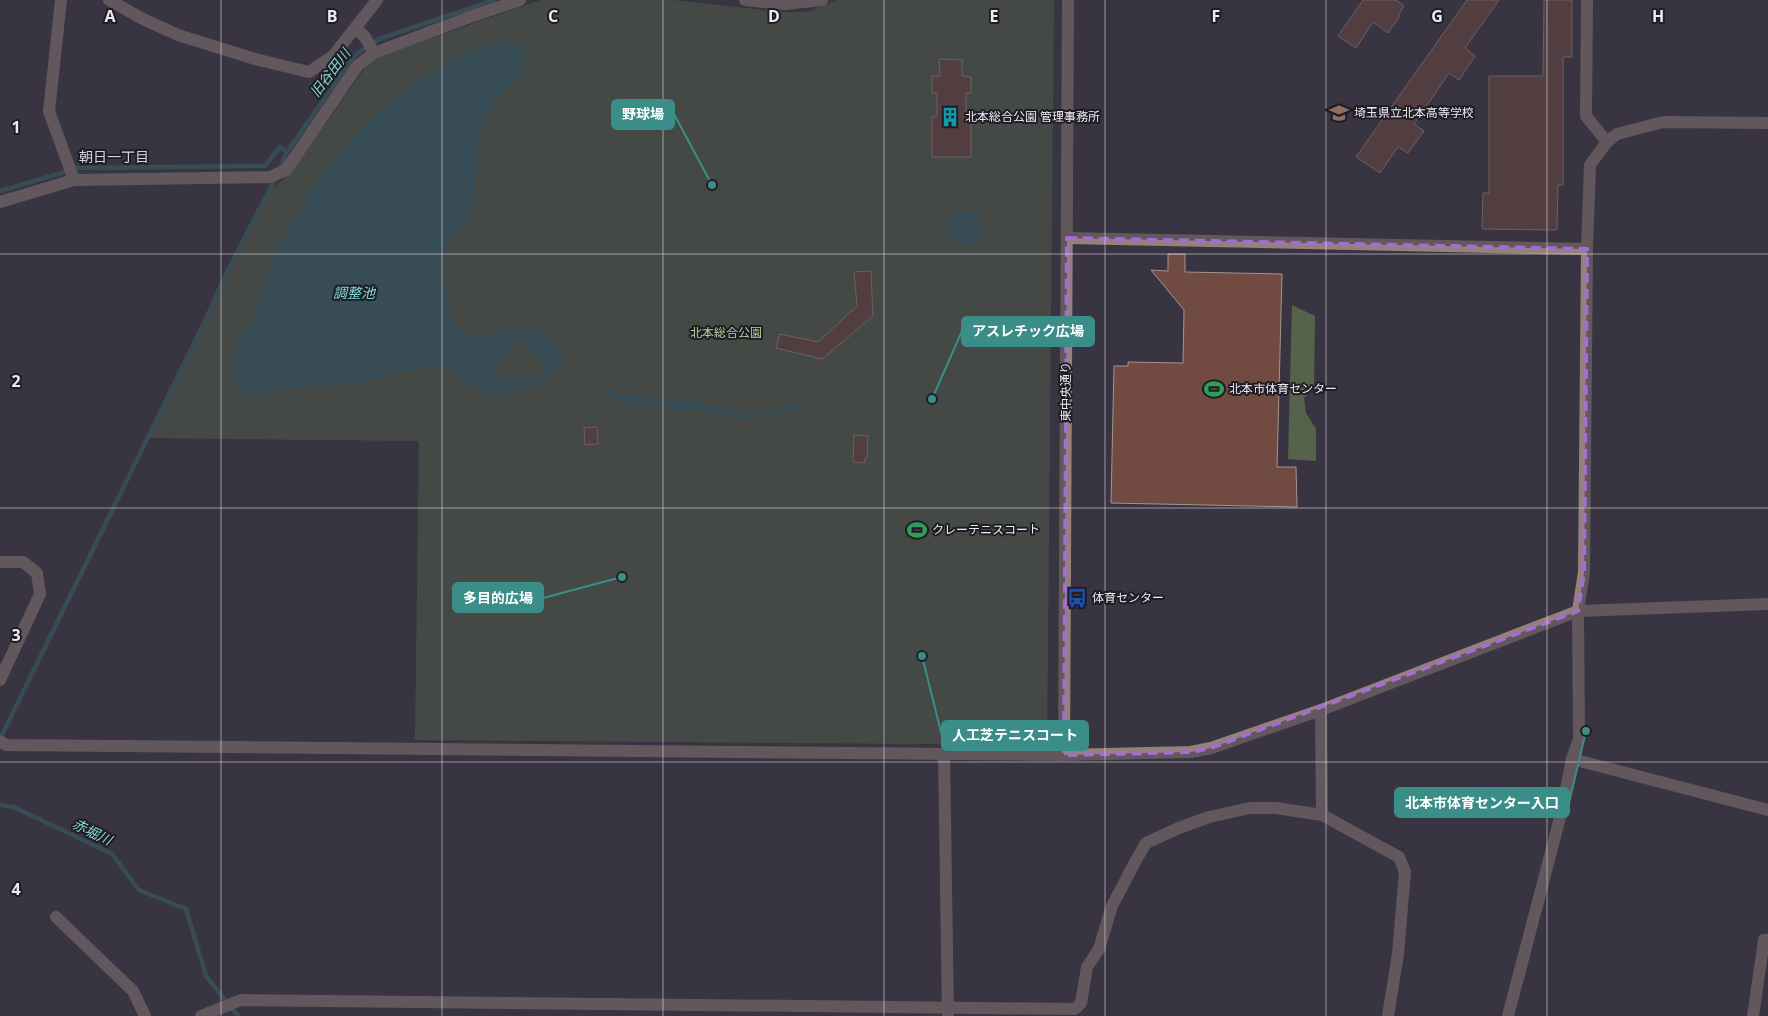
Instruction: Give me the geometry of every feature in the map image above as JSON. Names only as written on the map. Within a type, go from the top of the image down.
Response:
[{"type":"street","points":[[61,0],[49,111],[74,180]]},
{"type":"street","points":[[109,0],[143,19],[178,35],[255,59],[309,72],[333,56],[377,0]]},
{"type":"street","points":[[0,202],[74,180],[270,177],[286,170],[358,65],[373,51],[520,0]]},
{"type":"street","points":[[746,0],[785,4],[822,0]]},
{"type":"street","name":"東中央通り","points":[[1064,755],[1068,0]]},
{"type":"street","points":[[1587,0],[1586,116],[1607,142]]},
{"type":"street","points":[[356,28],[365,37],[373,51]]},
{"type":"street","points":[[1508,1016],[1562,810],[1572,759],[1579,739],[1578,611],[1584,572],[1587,250],[1590,165],[1607,142],[1617,134],[1663,122],[1768,123]]},
{"type":"street","points":[[1067,238],[1587,250]]},
{"type":"street","points":[[0,562],[23,562],[36,573],[40,594],[0,680]]},
{"type":"street","points":[[0,741],[6,745],[1064,755],[1191,752],[1211,748],[1321,710],[1578,611],[1768,604]]},
{"type":"street","points":[[1321,710],[1322,816]]},
{"type":"street","points":[[944,753],[948,1011]]},
{"type":"street","points":[[1572,759],[1768,810]]},
{"type":"street","points":[[202,1016],[241,1000],[948,1011],[1075,1008],[1081,1003],[1087,967],[1100,949],[1112,906],[1146,843],[1209,817],[1250,808],[1276,808],[1322,816],[1399,857],[1405,872],[1398,954],[1388,1016]]},
{"type":"street","points":[[56,917],[133,991],[145,1016]]},
{"type":"street","points":[[1753,1016],[1764,940],[1768,940]]},
{"type":"highlighted area","points":[[1067,238],[1587,249],[1584,572],[1578,611],[1211,748],[1191,752],[1064,755]]},
{"type":"green space","name":"北本総合公園","points":[[541,0],[673,0],[782,12],[807,12],[837,0],[1054,0],[1047,745],[415,740],[419,441],[150,438],[204,323],[271,189],[284,179],[367,65],[382,55]]},
{"type":"green space","points":[[1292,305],[1315,316],[1314,387],[1304,398],[1306,413],[1316,429],[1316,461],[1288,459]]},
{"type":"water","name":"調整池","points":[[513,41],[519,44],[525,55],[525,62],[519,76],[491,107],[482,125],[479,137],[476,188],[471,212],[465,224],[441,256],[446,260],[445,263],[440,262],[441,283],[450,299],[449,317],[472,337],[488,337],[503,327],[536,330],[549,336],[560,350],[565,363],[540,384],[518,391],[501,393],[479,390],[449,368],[442,366],[425,367],[336,386],[298,387],[258,395],[245,392],[239,388],[233,377],[231,358],[257,310],[271,262],[303,203],[340,151],[384,106],[411,86],[457,57],[484,46]],"holes":[[[519,341],[525,341],[539,357],[545,369],[538,379],[496,376],[494,372],[501,357]]]},
{"type":"water","points":[[965,211],[977,216],[982,228],[977,240],[965,245],[953,240],[948,228],[953,216]]},
{"type":"water","points":[[599,385],[620,394],[675,402],[694,401],[746,414],[765,414],[784,409],[787,403],[792,400],[797,406],[795,410],[781,414],[746,419],[734,418],[701,410],[681,412],[650,405],[632,406],[598,389]]},
{"type":"building","points":[[1363,0],[1396,0],[1404,6],[1398,15],[1400,16],[1388,33],[1373,22],[1356,48],[1338,36]]},
{"type":"building","points":[[1467,0],[1499,0],[1465,48],[1475,56],[1459,80],[1449,73],[1414,124],[1424,131],[1408,153],[1398,147],[1380,173],[1356,157]]},
{"type":"building","points":[[1544,0],[1572,0],[1572,57],[1563,57],[1563,185],[1558,185],[1557,230],[1482,229],[1483,193],[1489,193],[1489,76],[1543,76]]},
{"type":"building","name":"北本総合公園 管理事務所","points":[[939,59],[962,60],[962,76],[971,77],[971,93],[966,93],[966,117],[971,117],[971,157],[932,157],[932,117],[937,116],[937,93],[932,93],[932,76],[940,76]]},
{"type":"building","points":[[1168,254],[1185,254],[1185,272],[1282,274],[1277,467],[1296,467],[1297,507],[1111,503],[1114,366],[1128,366],[1128,362],[1183,363],[1184,310],[1151,270],[1168,271]]},
{"type":"building","points":[[871,271],[873,316],[822,359],[776,348],[780,334],[818,342],[857,306],[854,272]]},
{"type":"building","points":[[597,427],[598,444],[585,445],[584,428]]},
{"type":"building","points":[[854,435],[868,436],[865,463],[853,462]]},
{"type":"waterway","name":"旧谷田川","points":[[279,170],[287,152],[355,55],[379,39],[494,0]]},
{"type":"waterway","points":[[0,191],[78,168],[265,166],[280,147],[287,152]]},
{"type":"waterway","points":[[0,739],[204,323],[228,270],[275,179]]},
{"type":"waterway","name":"赤堀川","points":[[0,805],[14,807],[112,854],[139,890],[186,909],[206,976],[238,1016]]},
{"type":"place","name":"埼玉県立北本高等学校","points":[[1339,113]]},
{"type":"place","name":"北本総合公園 管理事務所","points":[[950,117]]},
{"type":"place","name":"野球場","points":[[712,185]]},
{"type":"place","name":"北本市体育センター","points":[[1214,389]]},
{"type":"place","name":"アスレチック広場","points":[[932,399]]},
{"type":"place","name":"クレーテニスコート","points":[[917,530]]},
{"type":"place","name":"多目的広場","points":[[622,577]]},
{"type":"place","name":"体育センター","points":[[1077,598]]},
{"type":"place","name":"人工芝テニスコート","points":[[922,656]]},
{"type":"place","name":"北本市体育センター入口","points":[[1586,731]]},
{"type":"district","name":"朝日一丁目","points":[[114,157]]}]
